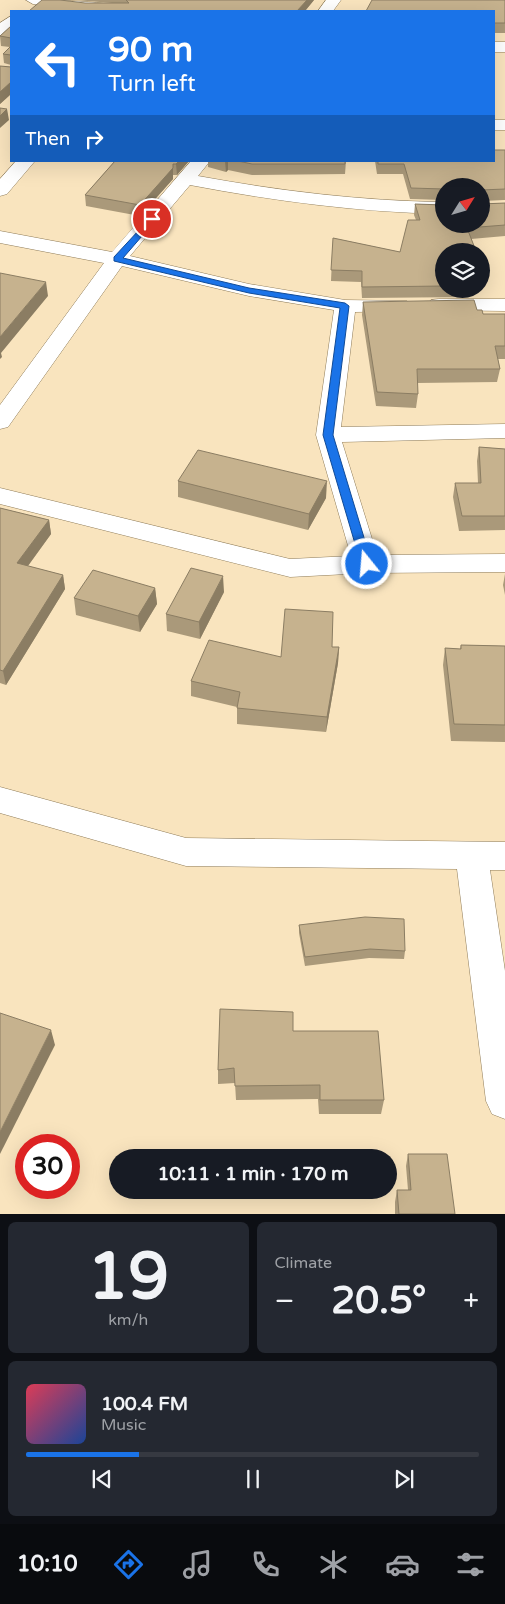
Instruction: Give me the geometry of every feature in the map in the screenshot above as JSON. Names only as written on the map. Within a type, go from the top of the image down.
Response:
[{"type":"street","points":[[25,10],[36,0],[112,10]]},
{"type":"street","points":[[326,10],[334,0]]},
{"type":"street","points":[[0,30],[10,22]]},
{"type":"street","points":[[0,190],[25,162]]},
{"type":"street","points":[[0,422],[117,259],[200,162]]},
{"type":"street","points":[[186,179],[251,192],[322,202],[388,208],[435,208]]},
{"type":"street","points":[[0,237],[117,259],[249,290],[345,306],[505,305]]},
{"type":"street","points":[[345,306],[328,435],[367,564]]},
{"type":"street","points":[[328,435],[505,431]]},
{"type":"street","points":[[0,496],[290,568],[367,564],[505,563]]},
{"type":"street","points":[[0,800],[186,852],[489,856],[505,1100]]},
{"type":"building","points":[[42,0],[85,3],[129,3],[126,0],[307,0],[298,10],[30,10]]},
{"type":"building","points":[[372,0],[505,0],[505,23],[495,23],[495,10],[367,10]]},
{"type":"building","points":[[10,27],[10,38],[0,36]]},
{"type":"building","points":[[10,47],[10,55],[3,54]]},
{"type":"building","points":[[0,66],[10,67],[10,83],[0,92]]},
{"type":"building","points":[[0,108],[7,109],[0,116]]},
{"type":"building","points":[[495,150],[505,150],[505,189],[490,190],[490,178],[435,178],[435,189],[411,188],[404,164],[378,164],[378,162],[495,162]]},
{"type":"building","points":[[114,162],[178,162],[173,164],[173,168],[140,205],[85,195]]},
{"type":"building","points":[[243,162],[345,162],[345,164],[252,164]]},
{"type":"building","points":[[505,203],[505,225],[490,226],[490,204]]},
{"type":"building","points":[[415,204],[435,205],[435,233],[469,233],[473,243],[435,243],[435,286],[362,287],[362,271],[331,270],[333,238],[400,252],[408,220],[420,220]]},
{"type":"building","points":[[0,273],[46,282],[0,337]]},
{"type":"building","points":[[474,300],[477,310],[482,310],[483,314],[505,314],[505,346],[495,346],[500,369],[417,369],[418,394],[377,392],[363,302]]},
{"type":"building","points":[[479,447],[505,449],[505,516],[462,516],[455,483],[481,483]]},
{"type":"building","points":[[198,450],[327,481],[309,514],[178,481]]},
{"type":"building","points":[[0,508],[49,520],[17,563],[63,575],[3,671],[0,670]]},
{"type":"building","points":[[191,568],[223,576],[199,622],[166,614]]},
{"type":"building","points":[[93,570],[155,588],[138,616],[74,598]]},
{"type":"building","points":[[285,609],[333,612],[332,647],[339,647],[327,717],[237,708],[240,692],[191,681],[209,640],[281,657]]},
{"type":"building","points":[[461,645],[505,646],[505,725],[454,724],[445,648],[461,649]]},
{"type":"building","points":[[365,917],[404,919],[405,951],[370,949],[305,957],[299,925]]},
{"type":"building","points":[[220,1009],[293,1012],[293,1031],[378,1031],[384,1100],[320,1100],[320,1085],[235,1086],[234,1068],[218,1070]]},
{"type":"building","points":[[0,1013],[51,1030],[0,1132]]},
{"type":"building","points":[[408,1154],[447,1154],[455,1214],[399,1214],[397,1190],[411,1190]]},
{"type":"route","points":[[152,219],[117,259],[249,290],[345,306],[328,435],[367,564]]}]
